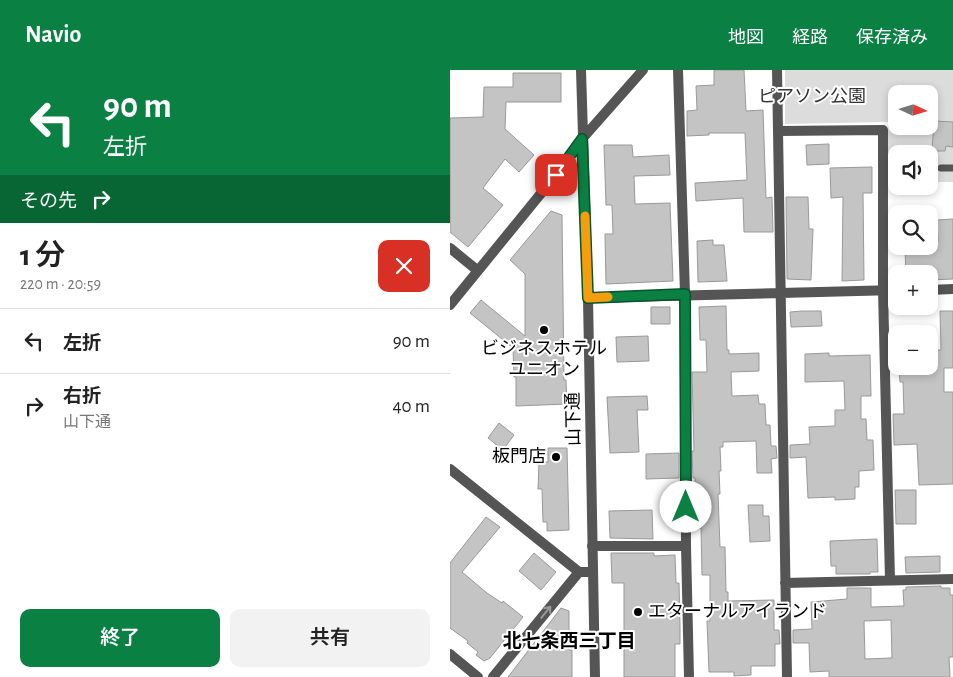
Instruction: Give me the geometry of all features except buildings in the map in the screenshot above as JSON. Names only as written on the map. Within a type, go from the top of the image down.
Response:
[{"type":"street","name":"山下通","points":[[580,70],[588,298],[595,677]]},
{"type":"street","points":[[450,305],[556,175],[582,139],[643,70]]},
{"type":"street","points":[[678,70],[685,294],[688,677]]},
{"type":"street","points":[[777,70],[787,677]]},
{"type":"street","points":[[778,131],[883,130],[883,290],[890,580]]},
{"type":"street","points":[[450,248],[477,270]]},
{"type":"street","points":[[938,290],[953,289]]},
{"type":"street","points":[[588,298],[888,290]]},
{"type":"street","points":[[450,469],[579,572],[593,572]]},
{"type":"street","points":[[592,546],[686,546]]},
{"type":"street","points":[[493,677],[579,572]]},
{"type":"street","points":[[785,583],[953,579]]},
{"type":"street","points":[[450,654],[478,677]]},
{"type":"lane","points":[[941,168],[953,168]]},
{"type":"green space","name":"ピアソン公園","points":[[785,70],[953,70],[953,182],[938,182],[938,145],[888,145],[888,135],[938,135],[938,85],[888,85],[888,122],[785,124]]},
{"type":"slow traffic","points":[[585,216],[588,298],[608,297]]},
{"type":"place","name":"ビジネスホテル ユニオン","points":[[544,330]]},
{"type":"place","name":"板門店","points":[[556,457]]},
{"type":"place","name":"エターナルアイランド","points":[[638,612]]},
{"type":"district","name":"北七条西三丁目","points":[[569,641]]},
{"type":"route","points":[[556,175],[582,139],[588,298],[685,294],[686,507]]}]
